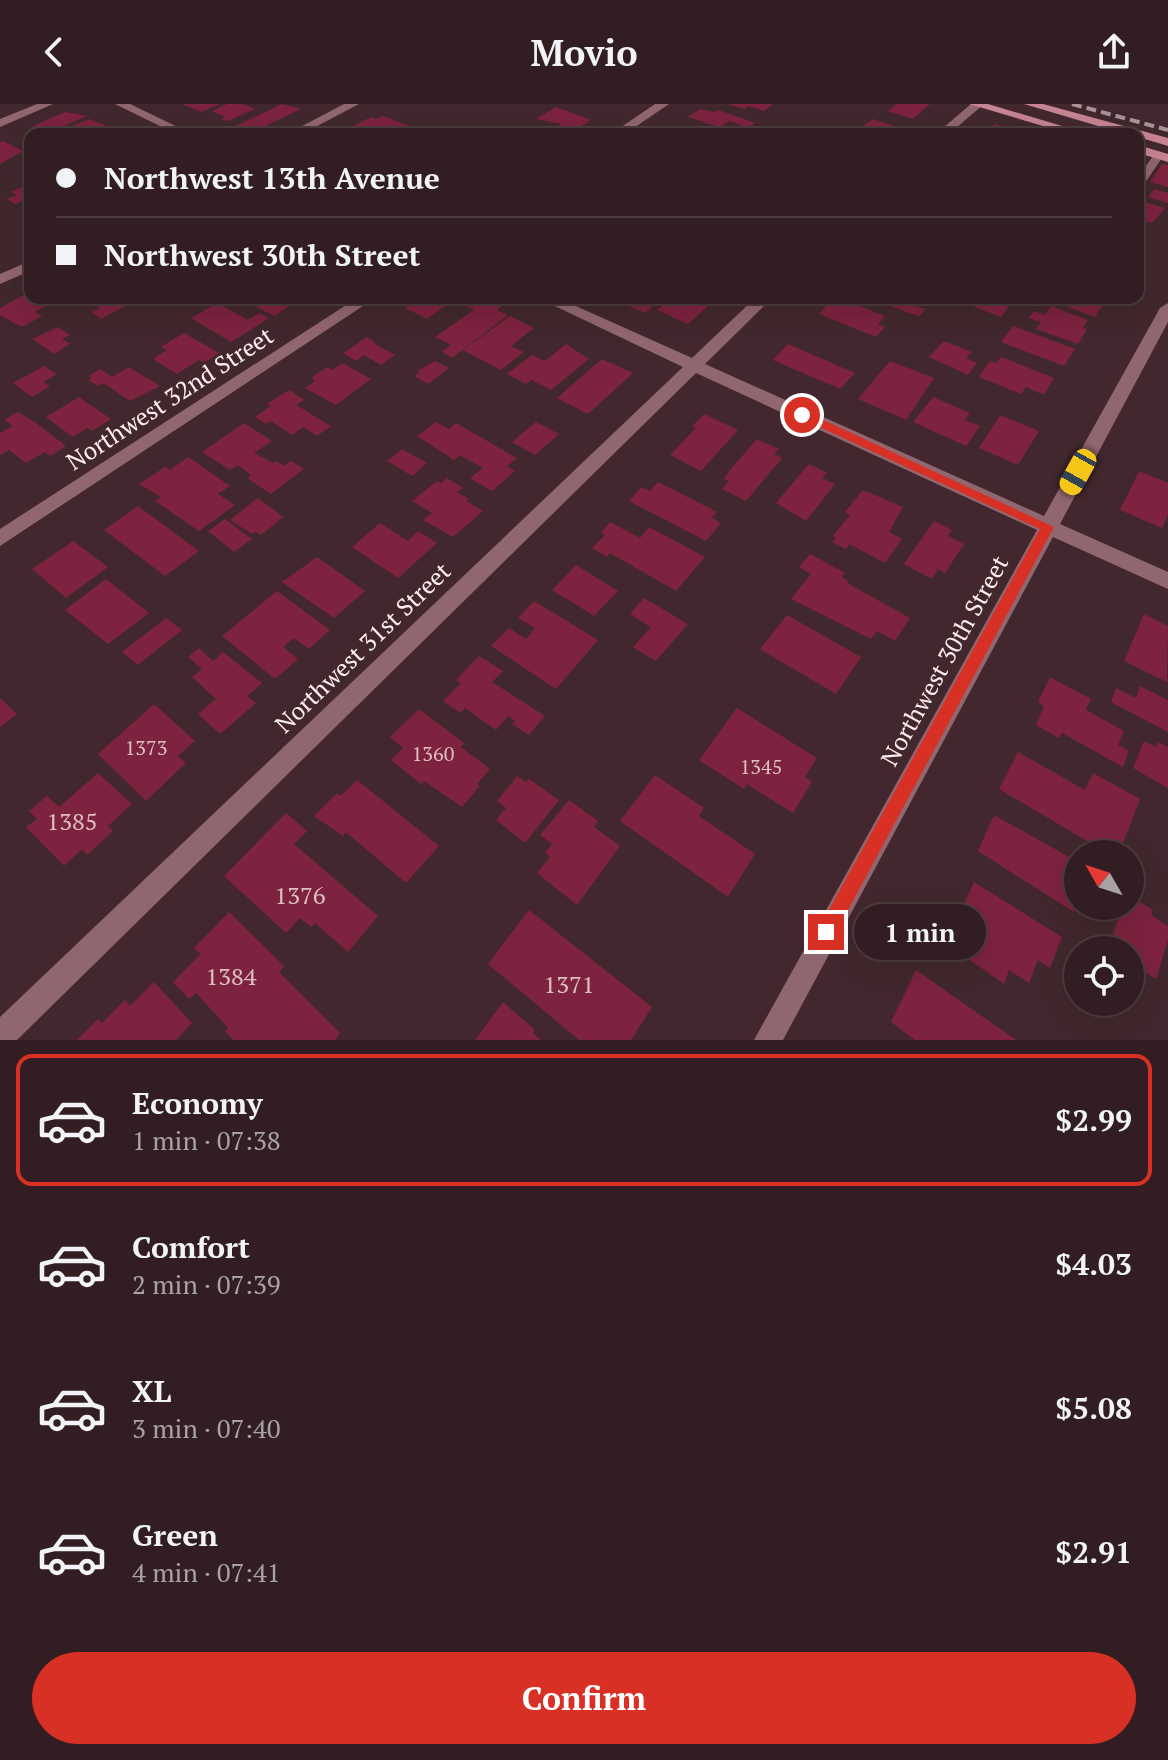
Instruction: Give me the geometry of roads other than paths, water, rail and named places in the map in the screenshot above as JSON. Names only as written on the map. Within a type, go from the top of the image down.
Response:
[{"type":"main road","points":[[977,104],[1062,128]]},
{"type":"main road","points":[[1030,104],[1117,128]]},
{"type":"main road","points":[[1144,135],[1168,142]]},
{"type":"main road","points":[[1144,151],[1164,157]]},
{"type":"street","points":[[0,123],[47,104]]},
{"type":"street","points":[[121,104],[173,128]]},
{"type":"street","points":[[305,128],[353,104]]},
{"type":"street","points":[[626,128],[663,104]]},
{"type":"street","points":[[949,128],[977,104]]},
{"type":"street","points":[[0,280],[24,268]]},
{"type":"street","name":"Northwest 32nd Street","points":[[0,539],[358,304]]},
{"type":"street","points":[[559,304],[1168,581]]},
{"type":"street","name":"Northwest 31st Street","points":[[0,1037],[758,304]]},
{"type":"street","name":"Northwest 30th Street","points":[[768,1040],[1168,308]]},
{"type":"lane","points":[[1144,177],[1164,157]]},
{"type":"railway","points":[[1072,104],[1168,130]]}]
